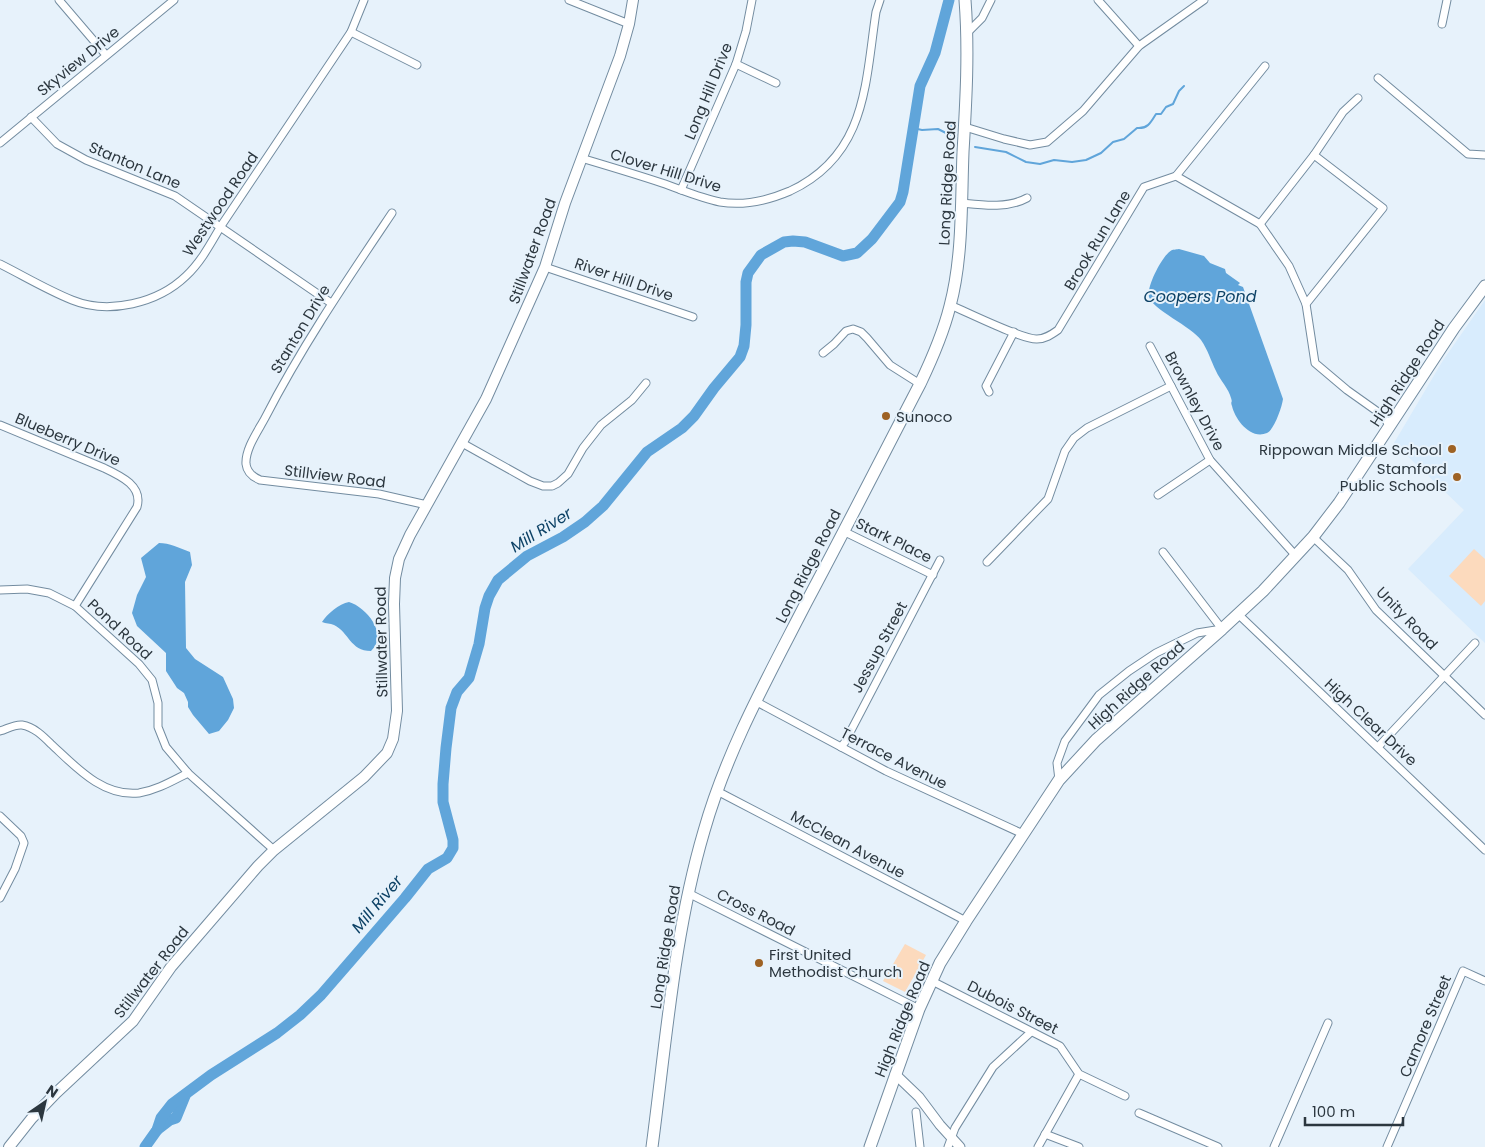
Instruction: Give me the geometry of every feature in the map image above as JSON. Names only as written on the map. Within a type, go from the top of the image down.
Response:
[{"type":"main road","name":"Stillwater Road","points":[[9,1147],[32,1118],[56,1093],[133,1022],[171,968],[258,866],[274,850],[364,777],[387,753],[393,739],[397,711],[395,578],[404,548],[486,399],[545,267],[582,158],[606,95],[629,24],[633,0]]},
{"type":"main road","name":"Long Ridge Road","points":[[652,1147],[674,978],[688,893],[704,830],[717,791],[755,701],[920,384],[939,344],[950,305],[958,256],[965,126],[968,32],[965,0]]},
{"type":"main road","name":"High Ridge Road","points":[[870,1147],[919,1008],[940,963],[1059,780],[1096,740],[1263,591],[1313,537],[1339,503],[1391,427],[1454,328],[1485,286]]},
{"type":"street","points":[[58,0],[106,55]]},
{"type":"street","name":"Skyview Drive","points":[[0,143],[174,0]]},
{"type":"street","name":"Westwood Road","points":[[0,264],[73,300],[104,306],[130,304],[161,293],[186,276],[206,253],[221,226],[351,32],[364,0]]},
{"type":"street","points":[[569,0],[629,24]]},
{"type":"street","name":"Long Hill Drive","points":[[681,190],[736,64],[746,31],[752,0]]},
{"type":"street","name":"Clover Hill Drive","points":[[582,158],[720,202],[751,202],[779,196],[802,185],[835,157],[847,142],[861,108],[876,12],[880,0]]},
{"type":"street","points":[[968,32],[982,18],[991,0]]},
{"type":"street","points":[[1098,0],[1139,46]]},
{"type":"street","points":[[965,126],[1004,139],[1030,144],[1047,142],[1083,111],[1139,46],[1204,0]]},
{"type":"street","points":[[1442,24],[1447,0]]},
{"type":"street","points":[[351,32],[417,65]]},
{"type":"street","points":[[736,64],[776,83]]},
{"type":"street","points":[[1265,66],[1176,176],[1260,224],[1289,266],[1306,304],[1315,363],[1347,390],[1378,412],[1391,427]]},
{"type":"street","points":[[1378,78],[1468,154],[1485,155]]},
{"type":"street","points":[[1260,224],[1314,155],[1338,118],[1358,98]]},
{"type":"street","name":"Stanton Lane","points":[[31,117],[57,144],[73,154],[175,196],[331,303]]},
{"type":"street","points":[[1306,304],[1383,208],[1314,155]]},
{"type":"street","name":"Brook Run Lane","points":[[950,305],[1036,340],[1048,337],[1058,330],[1144,187],[1176,176]]},
{"type":"street","points":[[960,203],[1012,204],[1026,198]]},
{"type":"street","name":"Stanton Drive","points":[[246,466],[250,446],[284,382],[331,303],[392,213]]},
{"type":"street","name":"River Hill Drive","points":[[545,267],[693,317]]},
{"type":"street","points":[[823,353],[846,330],[853,329],[861,332],[890,365],[920,384]]},
{"type":"street","points":[[989,392],[986,386],[1014,332]]},
{"type":"street","name":"Brownley Drive","points":[[1150,346],[1210,460],[1296,556]]},
{"type":"street","points":[[462,443],[530,481],[543,486],[552,486],[568,474],[583,448],[601,425],[632,400],[646,383]]},
{"type":"street","points":[[987,562],[1048,499],[1065,451],[1074,438],[1087,428],[1172,386]]},
{"type":"street","name":"Blueberry Drive","points":[[0,425],[110,470],[136,489],[139,498],[136,507],[75,606]]},
{"type":"street","points":[[1158,495],[1210,460]]},
{"type":"street","name":"Stillview Road","points":[[246,466],[252,477],[260,480],[379,494],[426,506]]},
{"type":"street","name":"Stark Place","points":[[843,531],[932,575]]},
{"type":"street","name":"Unity Road","points":[[1313,537],[1348,570],[1376,610],[1485,715]]},
{"type":"street","points":[[1059,780],[1057,763],[1065,741],[1099,694],[1156,653],[1198,633],[1222,629],[1163,552]]},
{"type":"street","name":"Jessup Street","points":[[841,747],[940,560]]},
{"type":"street","name":"Pond Road","points":[[0,590],[27,589],[49,593],[75,606],[139,664],[152,680],[158,702],[158,727],[166,747],[188,773],[274,850]]},
{"type":"street","name":"High Clear Drive","points":[[1238,614],[1485,850]]},
{"type":"street","points":[[1378,746],[1475,642]]},
{"type":"street","name":"Terrace Avenue","points":[[755,701],[886,772],[1023,834]]},
{"type":"street","points":[[0,731],[23,725],[36,730],[81,771],[99,784],[121,792],[137,793],[155,790],[188,773]]},
{"type":"street","name":"McClean Avenue","points":[[717,791],[966,921]]},
{"type":"street","points":[[0,816],[21,836],[24,843],[15,869],[0,898]]},
{"type":"street","name":"Cross Road","points":[[688,893],[919,1008]]},
{"type":"street","name":"Camore Street","points":[[1387,1147],[1464,971],[1485,981]]},
{"type":"street","name":"Dubois Street","points":[[932,981],[1060,1046],[1079,1074]]},
{"type":"street","points":[[1274,1147],[1328,1023]]},
{"type":"street","points":[[950,1143],[954,1128],[993,1067],[1031,1032]]},
{"type":"street","points":[[895,1074],[919,1097],[950,1143],[960,1147]]},
{"type":"street","points":[[1038,1147],[1079,1074],[1125,1096]]},
{"type":"street","points":[[916,1112],[920,1147]]},
{"type":"street","points":[[1139,1113],[1218,1147]]},
{"type":"street","points":[[1045,1134],[1079,1147]]},
{"type":"shaded area","name":"Stamford Public Schools","points":[[1485,300],[1485,643],[1408,569],[1464,510],[1394,443],[1442,362]]},
{"type":"shaded area","points":[[1474,549],[1485,559],[1485,601],[1481,606],[1449,576]]},
{"type":"shaded area","points":[[905,944],[926,955],[905,992],[883,981]]},
{"type":"water","name":"Coopers Pond","points":[[1179,249],[1204,256],[1210,263],[1225,269],[1226,273],[1240,283],[1238,285],[1243,287],[1283,399],[1275,423],[1267,433],[1255,434],[1244,427],[1236,417],[1228,391],[1201,340],[1190,329],[1157,307],[1149,297],[1150,286],[1160,264],[1168,253]]},
{"type":"water","points":[[159,543],[190,552],[192,565],[185,582],[186,648],[195,659],[223,677],[233,699],[234,708],[228,720],[219,731],[209,734],[193,715],[188,707],[184,693],[177,688],[166,671],[166,653],[137,626],[132,613],[137,595],[146,577],[141,558]]},
{"type":"water","points":[[349,602],[362,609],[373,622],[378,637],[371,651],[358,648],[339,628],[322,622],[334,610]]},
{"type":"waterway","name":"Mill River","points":[[145,1147],[157,1130],[161,1118],[172,1104],[211,1075],[277,1033],[300,1015],[321,995],[428,869],[447,858],[453,848],[453,840],[443,802],[443,784],[451,708],[457,692],[469,678],[479,644],[485,608],[498,580],[527,556],[563,537],[585,522],[603,506],[647,452],[682,428],[694,416],[740,357],[744,346],[746,325],[746,282],[748,273],[761,255],[784,242],[793,241],[805,242],[843,256],[857,253],[872,239],[900,202],[920,86],[935,53],[949,0]]},
{"type":"waterway","points":[[975,147],[1006,152],[1026,162],[1040,164],[1054,160],[1072,162],[1086,160],[1101,153],[1113,142],[1124,139],[1137,128],[1147,126],[1156,114],[1161,114],[1166,107],[1173,104],[1179,91],[1184,86]]},
{"type":"waterway","points":[[913,128],[922,130],[938,129],[950,135],[951,124]]},
{"type":"waterway","name":"Mill River","points":[[157,1130],[170,1120],[176,1118],[185,1096]]},
{"type":"place","name":"Sunoco","points":[[886,416]]},
{"type":"place","name":"Rippowan Middle School","points":[[1452,449]]},
{"type":"place","name":"Stamford Public Schools","points":[[1457,477]]},
{"type":"place","name":"First United Methodist Church","points":[[759,963]]}]
